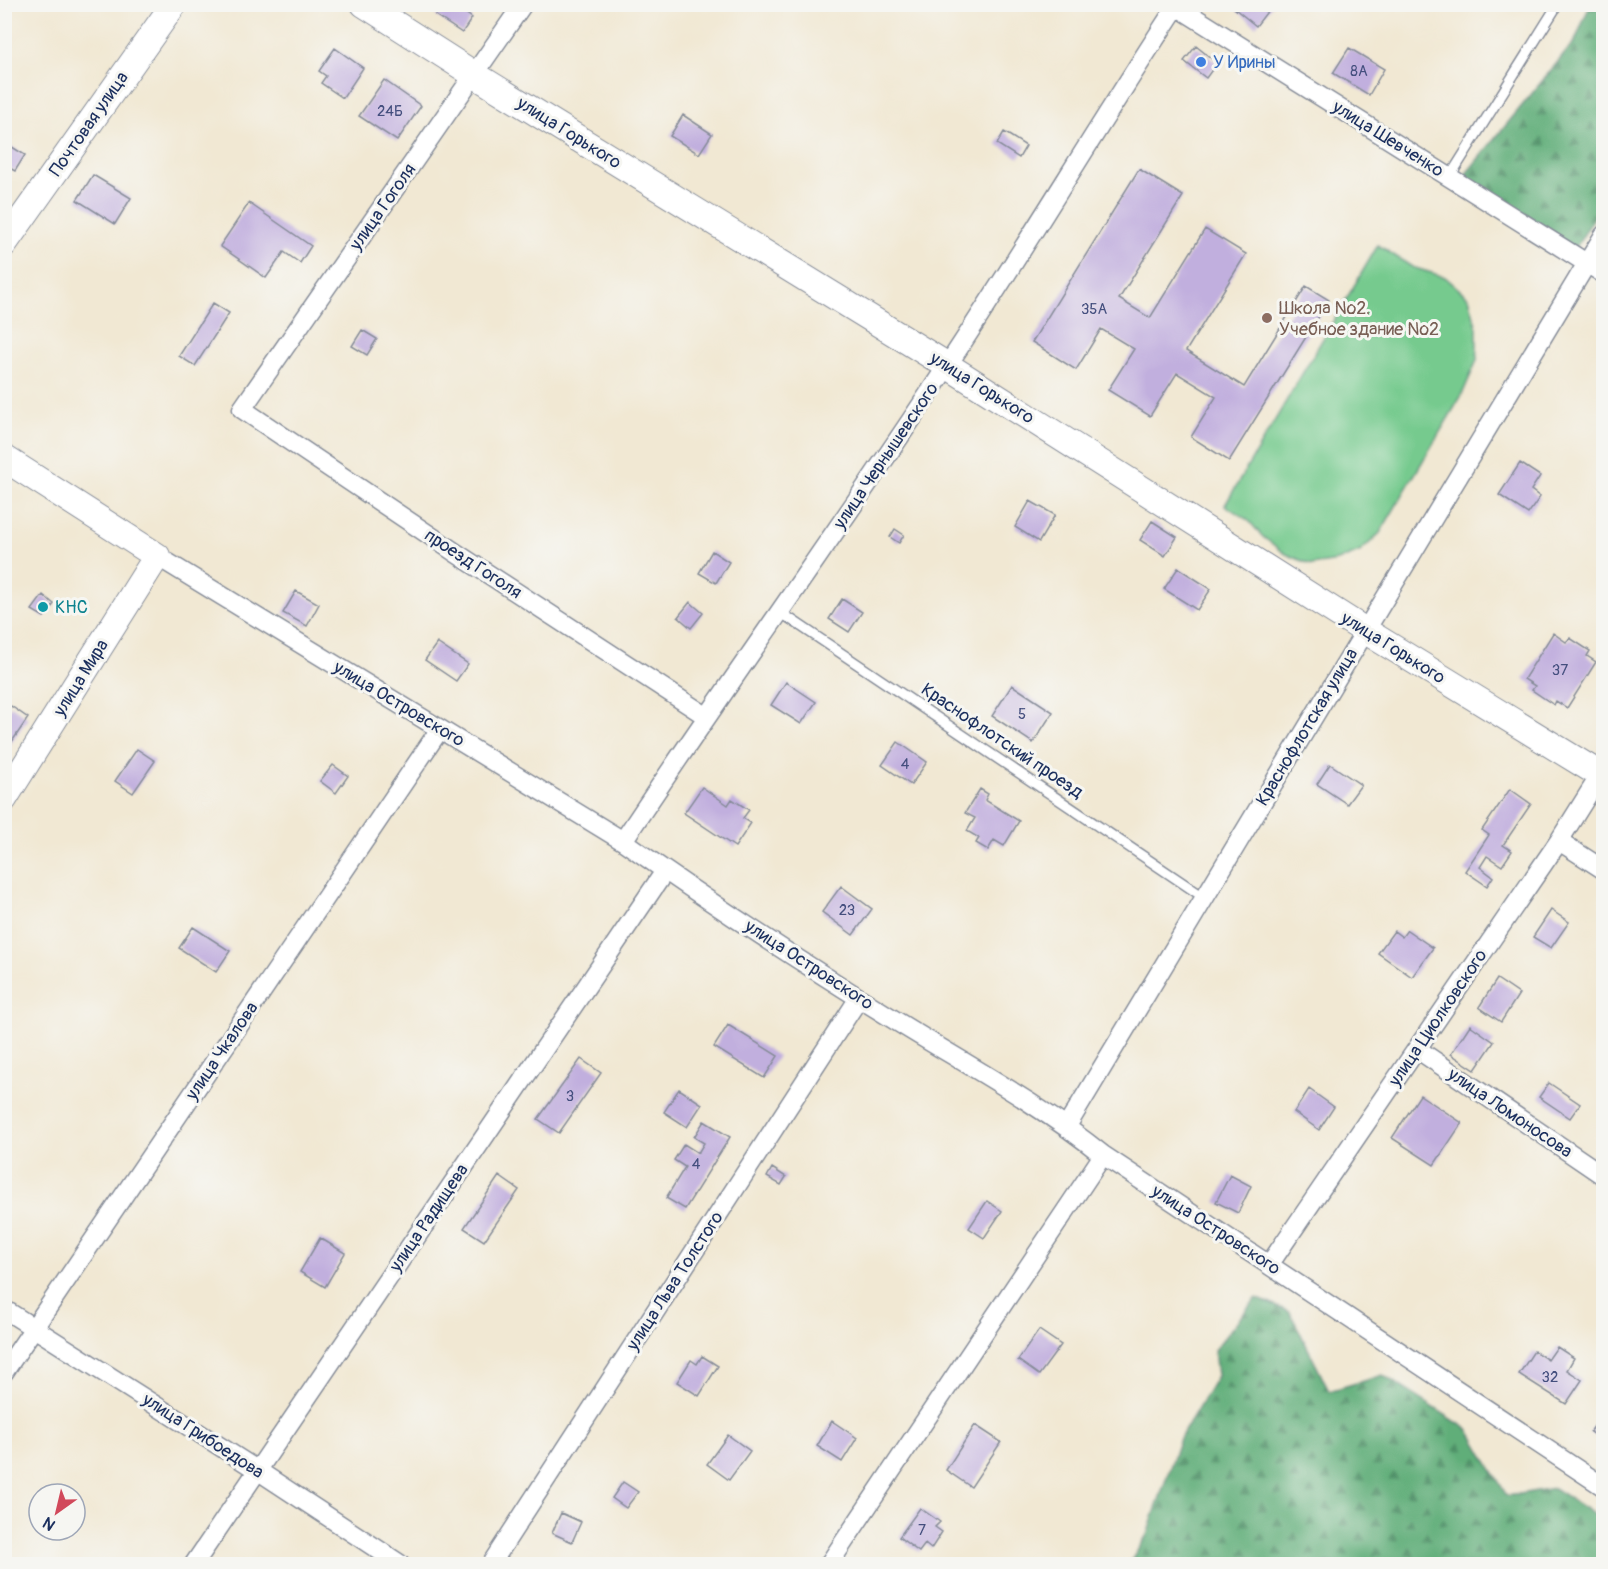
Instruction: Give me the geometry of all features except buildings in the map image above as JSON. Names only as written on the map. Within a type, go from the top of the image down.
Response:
[{"type":"street","name":"Почтовая улица","points":[[4,244],[174,4]]},
{"type":"street","name":"улица Горького","points":[[364,4],[475,75],[948,366],[1364,630],[1601,771]]},
{"type":"street","name":"улица Гоголя","points":[[242,409],[523,4]]},
{"type":"street","name":"улица Шевченко","points":[[1176,5],[1604,274]]},
{"type":"street","name":"улица Чернышевского","points":[[623,841],[706,716],[948,366],[1176,5]]},
{"type":"street","name":"Краснофлотская улица","points":[[1067,1126],[1604,235]]},
{"type":"street","name":"проезд Гоголя","points":[[242,409],[456,553],[706,716]]},
{"type":"street","name":"улица Островского","points":[[4,458],[158,556],[623,841],[859,998],[1067,1126],[1103,1155],[1604,1487]]},
{"type":"street","name":"улица Мира","points":[[8,787],[158,556]]},
{"type":"street","name":"улица Чкалова","points":[[4,1372],[440,729]]},
{"type":"street","name":"улица Циолковского","points":[[1269,1265],[1559,841],[1601,771]]},
{"type":"street","points":[[1559,841],[1604,870]]},
{"type":"street","name":"улица Радищева","points":[[194,1564],[665,871]]},
{"type":"street","name":"улица Льва Толстого","points":[[491,1564],[859,998]]},
{"type":"street","name":"улица Ломоносова","points":[[1417,1049],[1604,1176]]},
{"type":"street","points":[[829,1564],[1103,1155]]},
{"type":"street","name":"улица Грибоедова","points":[[4,1309],[400,1564]]},
{"type":"lane","points":[[1449,178],[1558,4]]},
{"type":"lane","name":"Краснофлотский проезд","points":[[780,612],[1205,898]]},
{"type":"green space","points":[[1590,5],[1603,5],[1603,203],[1575,249],[1460,181],[1575,41]]},
{"type":"green space","points":[[1378,245],[1412,267],[1445,277],[1469,298],[1477,328],[1477,360],[1462,395],[1380,533],[1361,551],[1338,561],[1312,565],[1286,554],[1263,537],[1249,521],[1225,505]]},
{"type":"green space","points":[[1256,1298],[1290,1312],[1329,1391],[1383,1375],[1469,1430],[1507,1496],[1554,1488],[1603,1520],[1603,1564],[1129,1564],[1147,1535],[1180,1438],[1217,1376],[1214,1350]]},
{"type":"place","name":"У Ирины","points":[[1201,62]]},
{"type":"place","name":"Школа №2. Учебное здание №2","points":[[1267,318]]},
{"type":"place","name":"КНС","points":[[43,607]]}]
